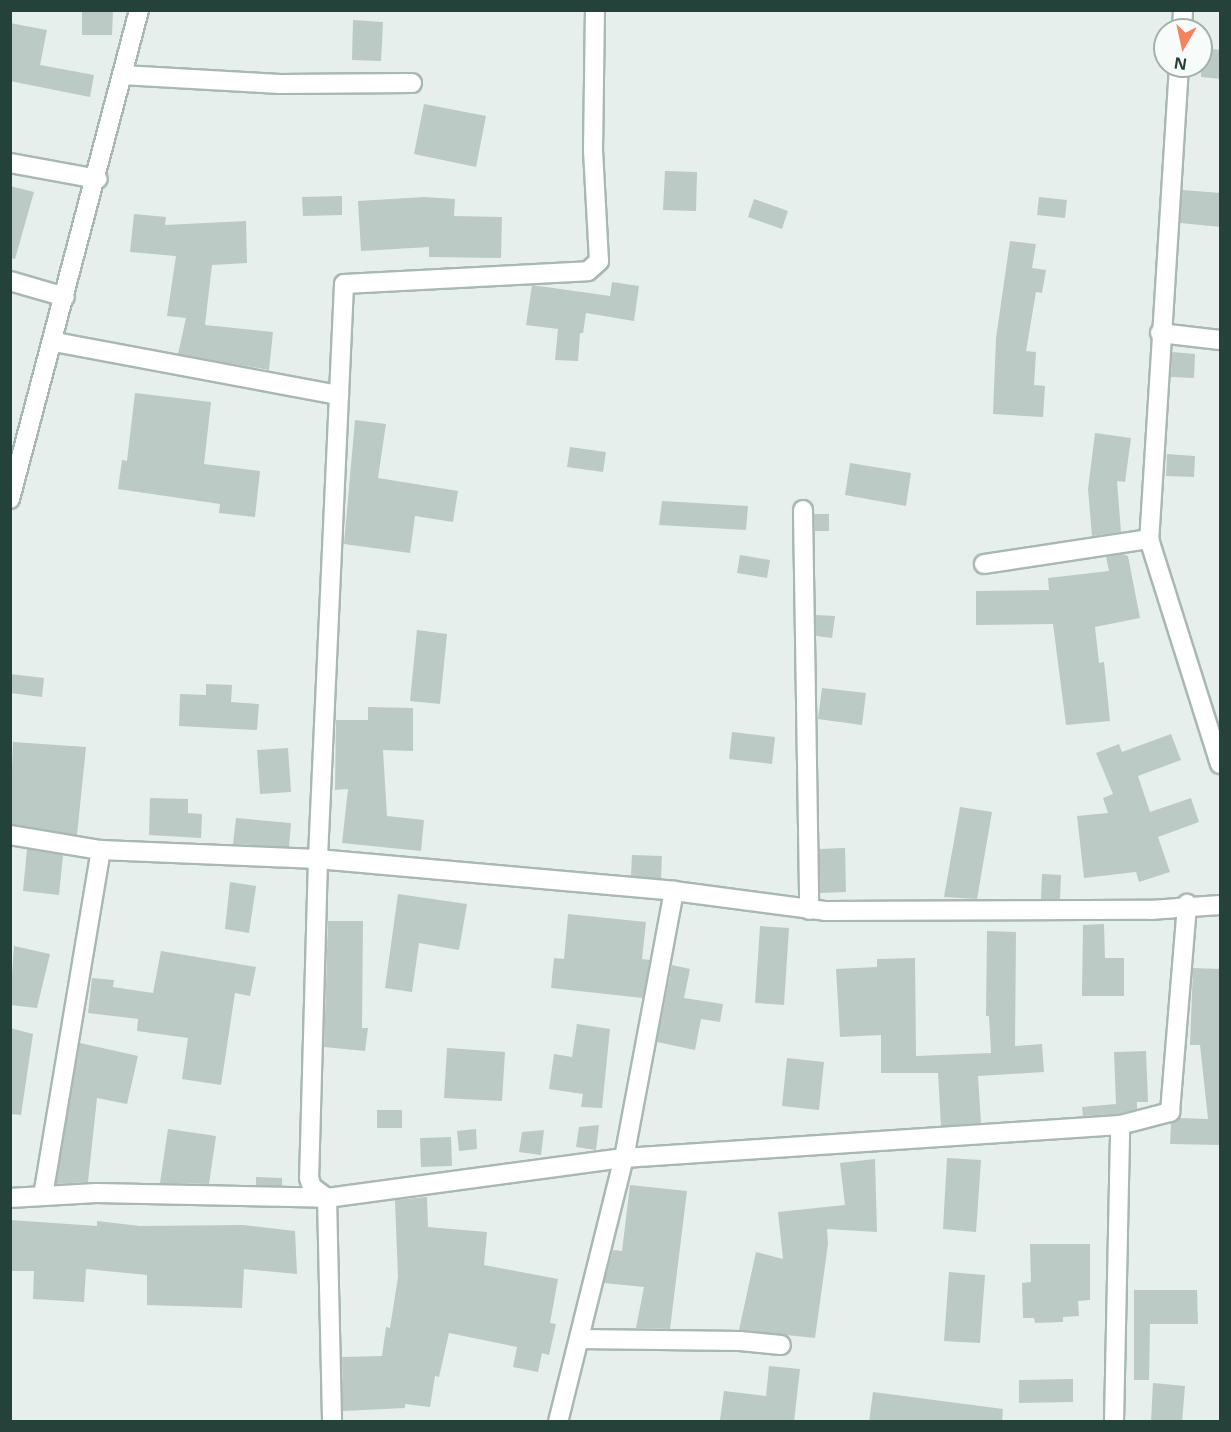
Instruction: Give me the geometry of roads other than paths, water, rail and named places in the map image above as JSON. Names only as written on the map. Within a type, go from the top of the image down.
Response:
[{"type":"street","points":[[10,499],[98,179],[139,10]]},
{"type":"street","points":[[327,1198],[312,1187],[309,1178],[318,859],[344,284],[588,271],[599,261],[594,151],[595,10]]},
{"type":"street","points":[[122,75],[280,84],[412,83]]},
{"type":"street","points":[[1178,78],[1160,333],[1149,539],[1221,764]]},
{"type":"street","points":[[10,163],[98,179]]},
{"type":"street","points":[[10,281],[64,297]]},
{"type":"street","points":[[1160,333],[1221,340]]},
{"type":"street","points":[[55,342],[339,395]]},
{"type":"street","points":[[803,510],[809,910]]},
{"type":"street","points":[[984,564],[1149,539]]},
{"type":"street","points":[[10,835],[101,850],[318,859],[674,891],[809,910],[1150,910],[1187,904],[1221,905]]},
{"type":"street","points":[[44,1196],[101,850]]},
{"type":"street","points":[[558,1422],[624,1158],[674,891]]},
{"type":"street","points":[[10,1198],[96,1193],[327,1198],[624,1158],[1120,1125],[1170,1112],[1187,904]]},
{"type":"street","points":[[1114,1422],[1120,1125]]},
{"type":"street","points":[[327,1198],[332,1422]]},
{"type":"street","points":[[579,1339],[740,1341],[781,1345]]}]
